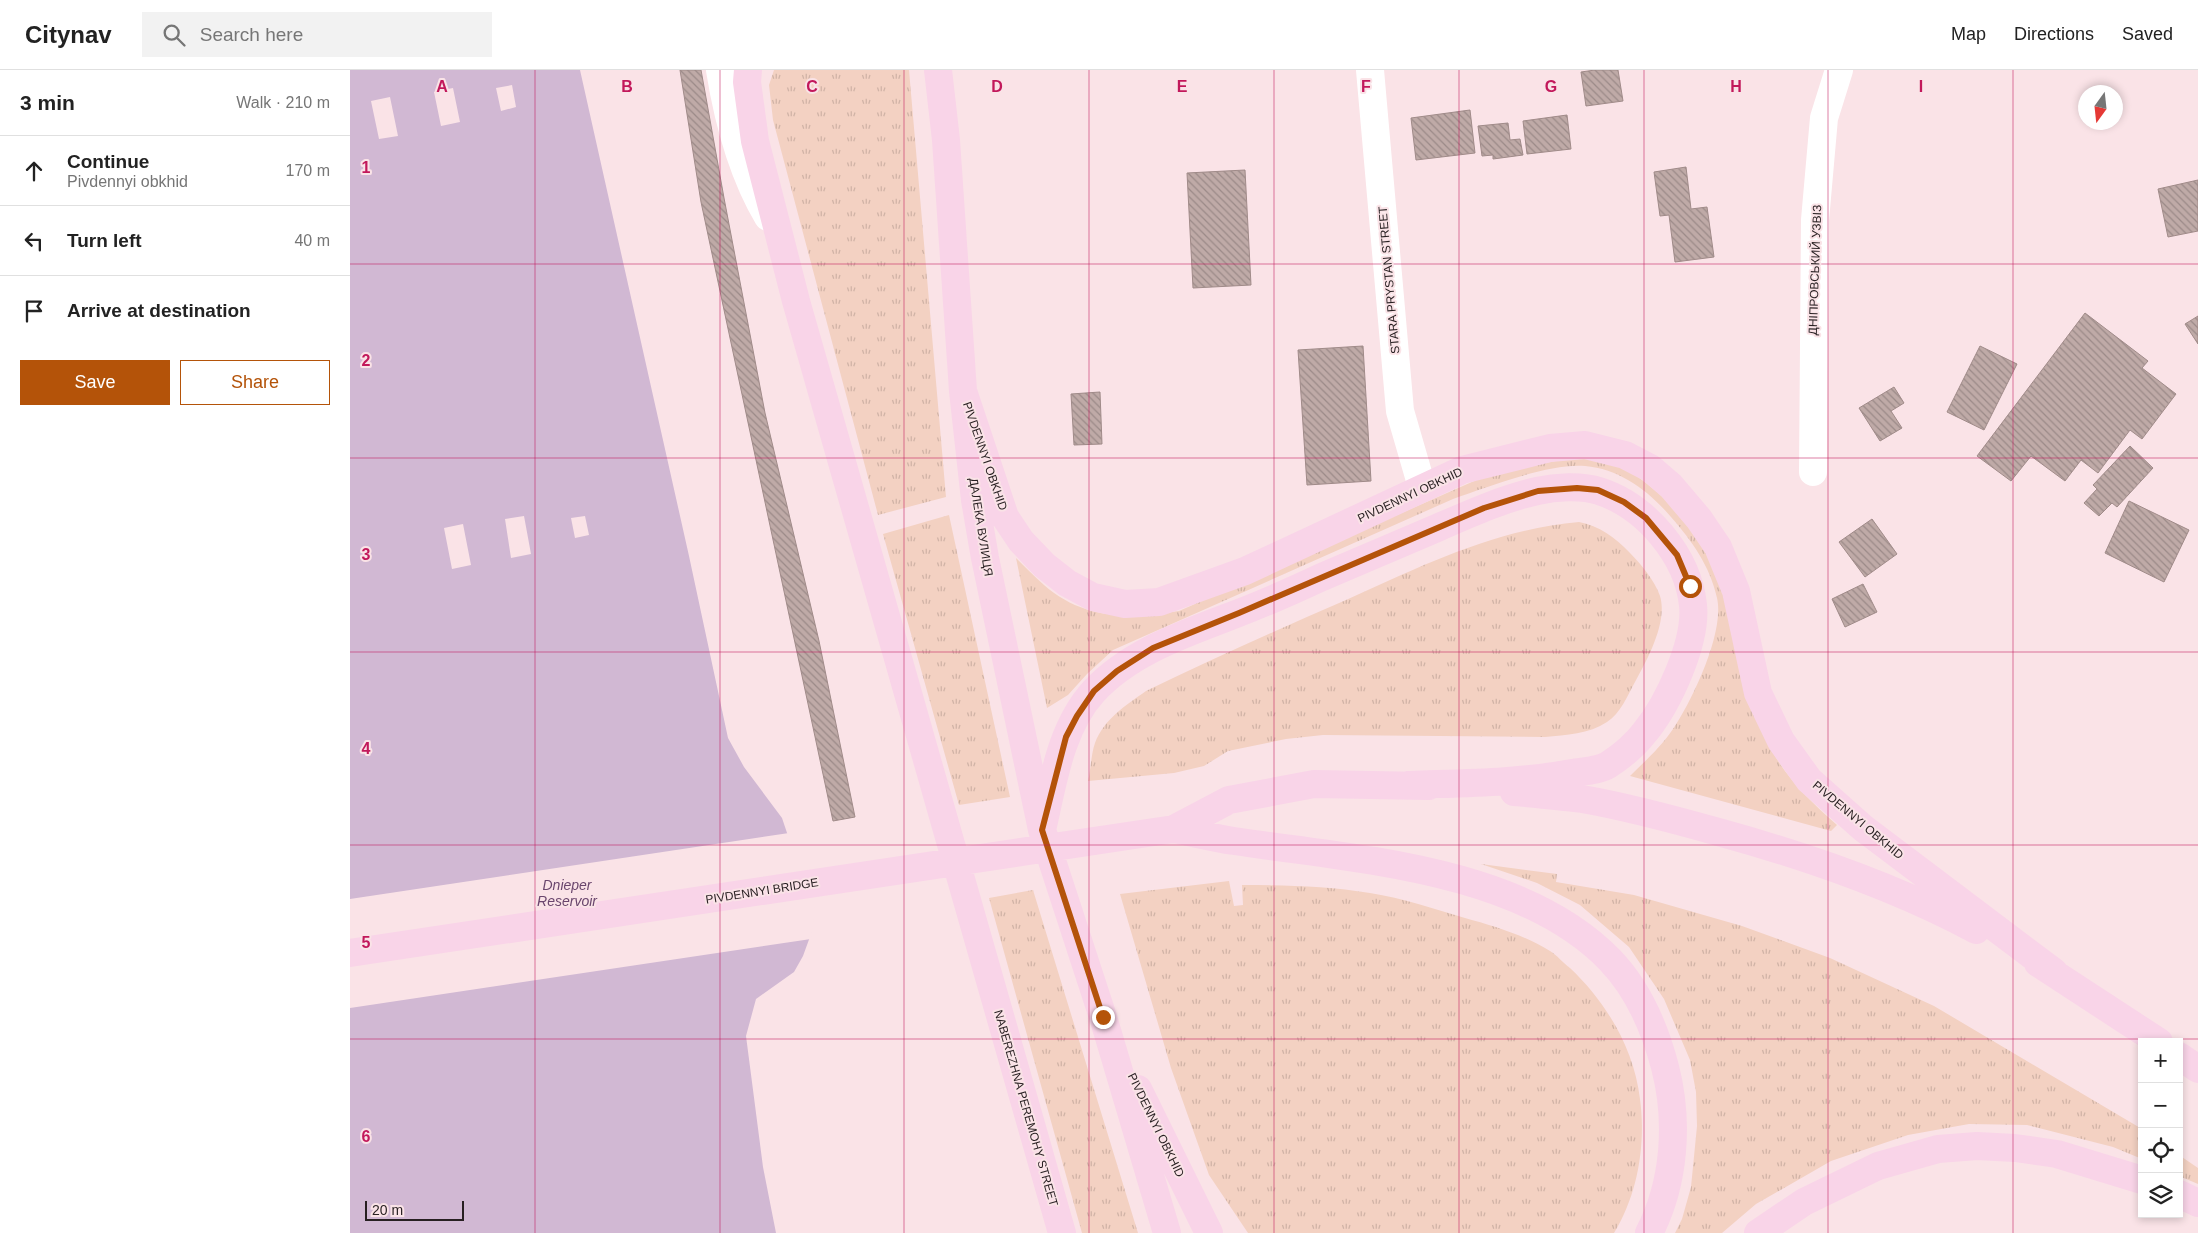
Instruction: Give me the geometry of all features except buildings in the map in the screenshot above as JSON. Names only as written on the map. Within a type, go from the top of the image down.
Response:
[{"type":"main road","name":"NABEREZHNA PEREMOHY STREET","points":[[748,70],[747,82],[755,141],[780,239],[868,556],[1062,1233]]},
{"type":"main road","points":[[938,70],[946,140]]},
{"type":"main road","name":"ДАЛЕКА ВУЛИЦЯ","points":[[946,140],[963,391],[975,500],[1042,830]]},
{"type":"main road","name":"PIVDENNYI OBKHID","points":[[963,391],[1005,517],[1021,541],[1044,565],[1067,583],[1093,597],[1125,604],[1159,602],[1245,571],[1462,470],[1550,448],[1585,445],[1605,448],[1625,455],[1650,468],[1671,486],[1699,519],[1718,547],[1736,591],[1758,693],[1781,741],[1809,780],[1863,828],[2054,972],[2153,1038]]},
{"type":"main road","name":"PIVDENNYI OBKHID","points":[[1042,830],[1066,737],[1077,716],[1094,691],[1117,671],[1153,648],[1484,508],[1538,491],[1577,488],[1598,490],[1624,502],[1646,518],[1677,555],[1690,586],[1694,609],[1691,636],[1677,675],[1646,732],[1624,753],[1604,767],[1535,780],[1410,785]]},
{"type":"main road","name":"PIVDENNYI OBKHID","points":[[1174,830],[1230,800],[1314,784],[1410,785],[1495,790],[1581,799],[1666,817],[1762,844],[1853,874],[1944,913],[2054,972]]},
{"type":"main road","points":[[1042,830],[1103,1017],[1167,1233]]},
{"type":"main road","points":[[1174,830],[1232,841],[1405,865],[1494,890],[1547,913],[1583,935],[1611,961],[1635,995],[1657,1038],[1670,1086],[1674,1129],[1668,1172],[1658,1216],[1648,1233]]},
{"type":"main road","name":"PIVDENNYI BRIDGE","points":[[350,953],[1174,830]]},
{"type":"main road","name":"PIVDENNYI OBKHID","points":[[1103,1017],[1209,1233]]},
{"type":"main road","points":[[2183,1059],[2198,1069]]},
{"type":"main road","points":[[1758,1233],[1804,1202],[1878,1166],[1938,1149],[1978,1146],[2024,1149],[2057,1154],[2138,1179]]},
{"type":"main road","points":[[2183,1196],[2198,1203]]},
{"type":"street","points":[[720,70],[738,147],[758,201],[780,239]]},
{"type":"street","name":"ДАЛЕКА ВУЛИЦЯ","points":[[945,70],[946,140]]},
{"type":"street","name":"STARA PRYSTAN STREET","points":[[1370,70],[1400,411],[1422,487]]},
{"type":"street","name":"ДНІПРОВСЬКИЙ УЗВІЗ","points":[[1812,472],[1814,220],[1824,118],[1840,70]]},
{"type":"green space","points":[[774,70],[909,70],[946,497],[878,515],[773,120],[769,85]]},
{"type":"green space","points":[[1579,457],[1609,462],[1633,473],[1674,508],[1692,531],[1707,555],[1728,606],[1772,751],[1802,791],[1837,825],[1831,831],[1630,776],[1653,754],[1668,736],[1689,702],[1712,647],[1718,612],[1717,598],[1710,575],[1699,554],[1679,526],[1662,507],[1633,483],[1598,468],[1570,466],[1554,468],[1501,482],[1453,499],[1113,650],[1068,695],[1047,708],[1016,558],[1044,585],[1059,596],[1091,611],[1125,616],[1179,611],[1481,478],[1521,467]]},
{"type":"green space","points":[[949,515],[1010,797],[959,805],[883,534]]},
{"type":"green space","points":[[1579,522],[1593,526],[1606,533],[1630,553],[1655,584],[1662,606],[1659,629],[1645,663],[1620,709],[1612,719],[1600,726],[1577,733],[1545,737],[1323,735],[1286,739],[1228,751],[1204,766],[1174,773],[1088,781],[1094,747],[1099,734],[1116,713],[1146,691],[1431,562],[1518,532]]},
{"type":"green space","points":[[1481,864],[1557,874],[1556,882],[1634,895],[1742,926],[1830,958],[1934,1006],[2138,1127],[2138,1157],[2113,1147],[2027,1125],[1969,1124],[1908,1135],[1831,1161],[1756,1204],[1722,1233],[1675,1233],[1682,1219],[1691,1187],[1697,1126],[1696,1092],[1690,1060],[1664,999],[1629,947],[1580,905],[1537,883]]},
{"type":"green space","points":[[1229,881],[1234,906],[1243,905],[1242,885],[1338,889],[1382,895],[1406,901],[1487,924],[1519,936],[1550,951],[1570,968],[1595,996],[1616,1027],[1625,1044],[1637,1080],[1642,1116],[1641,1151],[1629,1202],[1614,1233],[1248,1233],[1209,1175],[1171,1068],[1120,894]]},
{"type":"green space","points":[[1033,890],[1138,1233],[1082,1233],[989,898]]},
{"type":"green space","points":[[2183,1158],[2198,1168],[2198,1184],[2183,1178]]},
{"type":"water","name":"Dnieper Reservoir","points":[[350,70],[580,70],[728,738],[744,767],[782,818],[813,910],[811,934],[803,956],[794,972],[756,999],[746,1036],[763,1167],[776,1233],[350,1233]],"holes":[[[512,85],[516,107],[501,111],[496,88]],[[453,88],[460,122],[441,126],[434,92]],[[390,97],[398,136],[379,139],[371,101]],[[524,516],[531,554],[511,558],[505,519]],[[585,516],[589,535],[575,538],[571,518]],[[463,524],[471,565],[452,569],[444,528]]]},
{"type":"pier","points":[[789,833],[815,910],[811,939],[350,1008],[350,899]]},
{"type":"route","points":[[1103,1017],[1085,967],[1042,830],[1066,737],[1077,716],[1094,691],[1117,671],[1153,648],[1201,627],[1239,613],[1484,508],[1538,491],[1577,488],[1598,490],[1624,502],[1646,518],[1677,555],[1690,586]]}]
